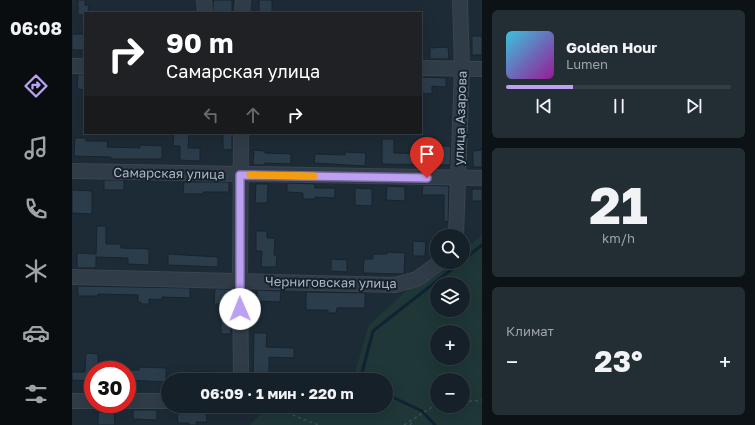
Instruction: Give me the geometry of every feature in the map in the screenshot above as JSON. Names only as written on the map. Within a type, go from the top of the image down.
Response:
[{"type":"street","points":[[204,0],[205,12]]},
{"type":"street","points":[[242,0],[242,12]]},
{"type":"street","name":"улица Азарова","points":[[456,229],[462,68],[460,0]]},
{"type":"street","points":[[72,66],[84,66]]},
{"type":"street","points":[[422,68],[482,69]]},
{"type":"street","points":[[241,134],[241,373]]},
{"type":"street","name":"Самарская улица","points":[[72,171],[482,178]]},
{"type":"street","name":"Черниговская улица","points":[[72,277],[395,285],[417,279],[431,269]]},
{"type":"street","points":[[72,401],[84,401]]},
{"type":"street","points":[[136,401],[161,401]]},
{"type":"path","points":[[470,401],[482,400]]},
{"type":"path","points":[[404,425],[430,407]]},
{"type":"path","points":[[288,413],[319,425]]},
{"type":"path","points":[[410,425],[415,418]]},
{"type":"green space","points":[[482,235],[482,425],[250,425],[261,413],[393,413],[393,373],[355,373],[369,325],[405,292],[436,269],[470,269],[470,244]]},
{"type":"building","points":[[78,0],[85,0],[85,5],[89,5],[88,12],[84,12],[84,15],[78,15]]},
{"type":"building","points":[[213,0],[232,0],[232,12],[213,12]]},
{"type":"building","points":[[259,0],[272,0],[272,12],[259,12]]},
{"type":"building","points":[[72,34],[84,34],[84,50],[72,50]]},
{"type":"building","points":[[472,36],[482,36],[482,55],[472,55]]},
{"type":"building","points":[[448,47],[449,59],[430,59],[430,48]]},
{"type":"building","points":[[78,74],[84,74],[84,90],[77,89]]},
{"type":"building","points":[[422,77],[446,78],[446,87],[432,86],[432,94],[422,93]]},
{"type":"building","points":[[174,134],[189,134],[188,148],[200,148],[200,161],[180,160],[180,146],[173,146]]},
{"type":"building","points":[[223,134],[232,134],[232,150],[223,149]]},
{"type":"building","points":[[75,138],[86,138],[86,141],[108,141],[107,147],[140,148],[140,145],[162,146],[162,159],[111,159],[111,157],[74,156]]},
{"type":"building","points":[[382,139],[394,139],[394,153],[426,154],[427,148],[442,149],[442,146],[451,146],[450,165],[382,164]]},
{"type":"building","points":[[254,150],[265,151],[265,153],[291,154],[291,164],[265,163],[264,165],[253,165]]},
{"type":"building","points":[[482,150],[482,167],[473,167],[473,151]]},
{"type":"building","points":[[345,152],[366,153],[365,166],[314,163],[315,154],[345,155]]},
{"type":"building","points":[[104,180],[124,180],[124,190],[104,190]]},
{"type":"building","points":[[184,182],[229,182],[229,192],[183,194]]},
{"type":"building","points":[[287,183],[315,184],[315,188],[335,188],[335,198],[315,197],[315,199],[303,199],[303,193],[287,192]]},
{"type":"building","points":[[256,184],[268,184],[267,203],[255,203]]},
{"type":"building","points":[[423,185],[449,186],[448,222],[444,221],[444,195],[422,195]]},
{"type":"building","points":[[387,186],[405,187],[405,201],[386,200]]},
{"type":"building","points":[[355,188],[372,189],[372,206],[355,205]]},
{"type":"building","points":[[472,189],[482,189],[482,201],[472,201]]},
{"type":"building","points":[[72,190],[92,191],[92,214],[72,213]]},
{"type":"building","points":[[97,226],[106,226],[106,244],[121,244],[121,248],[149,249],[149,265],[128,264],[128,258],[96,257],[96,268],[77,268],[77,253],[96,254]]},
{"type":"building","points":[[256,231],[267,231],[267,238],[275,238],[274,255],[277,255],[276,267],[261,267],[262,251],[256,251]]},
{"type":"building","points":[[413,241],[426,242],[425,256],[413,256]]},
{"type":"building","points":[[387,252],[405,253],[404,274],[363,273],[364,259],[373,259],[373,254],[387,254]]},
{"type":"building","points":[[168,254],[218,257],[218,267],[168,265]]},
{"type":"building","points":[[331,259],[347,260],[347,272],[331,271]]},
{"type":"building","points":[[78,286],[190,288],[190,298],[162,297],[162,300],[149,299],[149,304],[141,304],[141,302],[138,302],[138,295],[98,294],[98,296],[78,296]]},
{"type":"building","points":[[215,289],[230,289],[229,317],[231,317],[231,334],[221,334],[221,304],[214,304]]},
{"type":"building","points":[[257,290],[281,291],[280,302],[257,301]]},
{"type":"building","points":[[306,292],[365,293],[365,308],[337,308],[336,313],[328,313],[328,310],[306,310]]},
{"type":"building","points":[[254,333],[267,333],[266,347],[294,348],[294,358],[269,357],[269,373],[253,373]]},
{"type":"building","points":[[86,353],[98,354],[98,361],[86,361]]},
{"type":"building","points":[[139,367],[166,368],[166,373],[161,373],[161,382],[136,380],[136,370],[139,370]]},
{"type":"building","points":[[186,371],[229,373],[186,373]]},
{"type":"building","points":[[72,372],[84,372],[84,381],[72,380]]},
{"type":"building","points":[[136,410],[157,410],[157,420],[133,419],[133,413],[136,413]]},
{"type":"building","points":[[98,413],[114,413],[115,425],[98,425]]},
{"type":"building","points":[[206,413],[207,422],[196,422],[197,425],[178,423],[177,414]]},
{"type":"waterway","points":[[470,254],[482,245]]},
{"type":"waterway","points":[[362,373],[373,331],[452,269]]},
{"type":"waterway","points":[[393,397],[422,411],[435,425]]},
{"type":"slow traffic","points":[[250,175],[314,176]]},
{"type":"route","points":[[240,309],[240,175],[427,178]]}]
